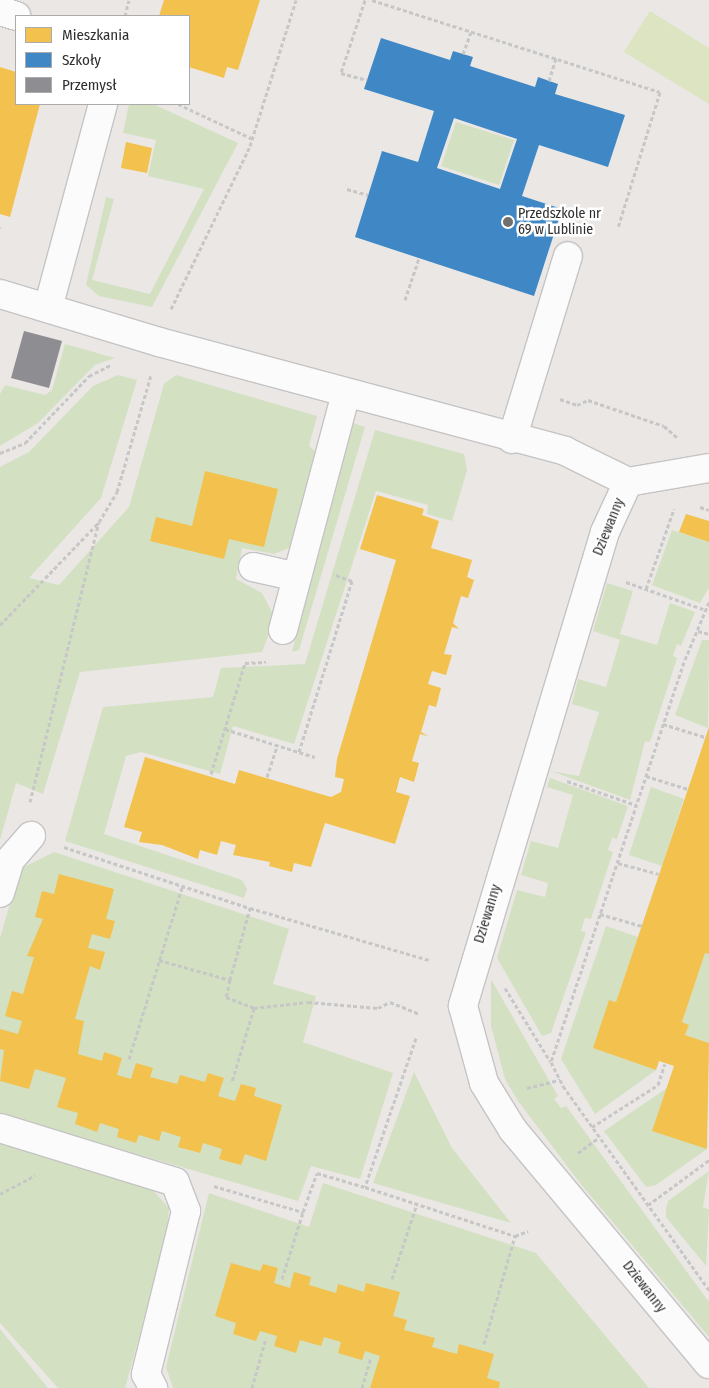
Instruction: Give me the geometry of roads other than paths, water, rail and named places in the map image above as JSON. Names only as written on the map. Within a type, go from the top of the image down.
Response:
[{"type":"street","points":[[0,12],[15,16]]},
{"type":"street","points":[[48,308],[103,105]]},
{"type":"street","points":[[512,439],[521,402],[568,256]]},
{"type":"street","points":[[0,294],[346,393],[512,439],[565,451],[628,482]]},
{"type":"street","points":[[283,630],[346,393]]},
{"type":"street","name":"Dziewanny","points":[[709,468],[628,482],[602,540],[463,1006],[484,1083],[513,1130],[709,1364]]},
{"type":"street","points":[[253,567],[297,577]]},
{"type":"street","points":[[0,893],[10,860],[31,836]]},
{"type":"street","points":[[0,1128],[175,1182],[186,1212],[146,1374],[153,1388]]},
{"type":"place","name":"Przedszkole nr 69 w Lublinie","points":[[508,222]]}]
